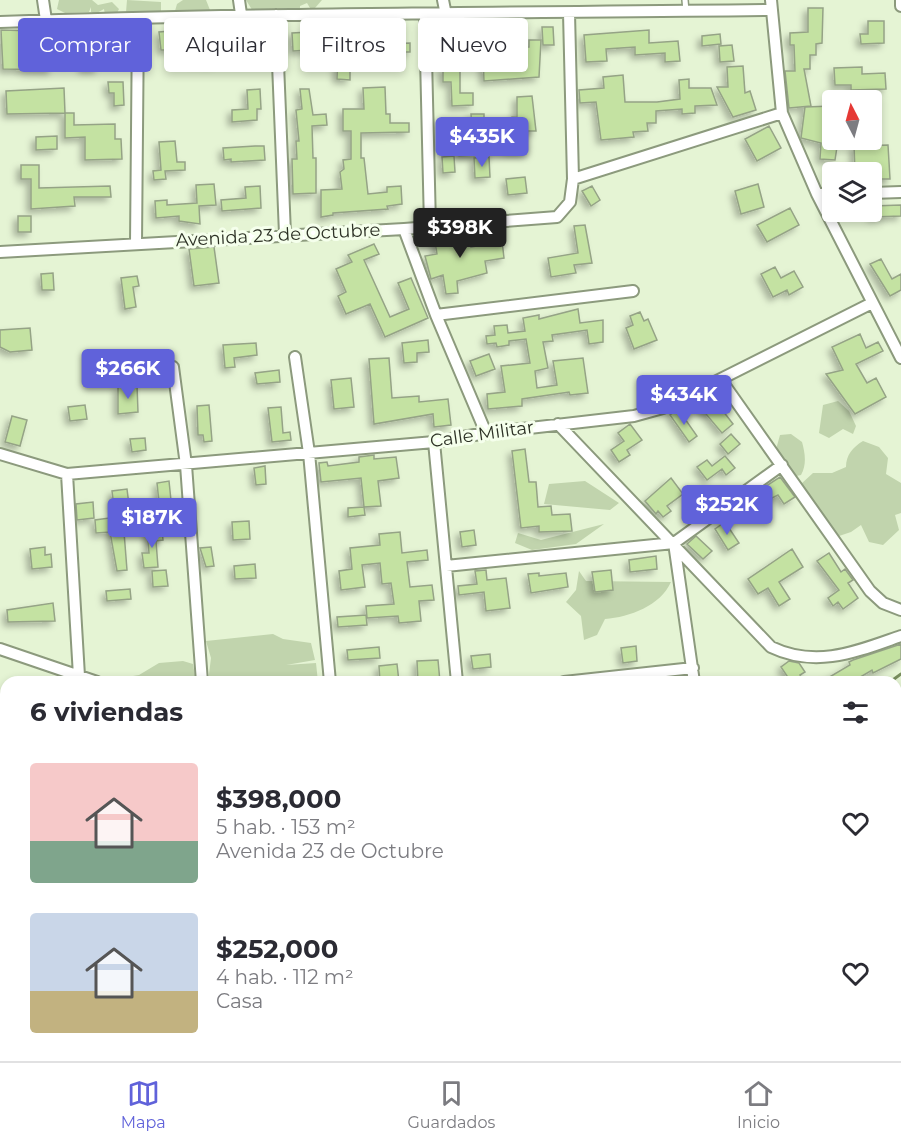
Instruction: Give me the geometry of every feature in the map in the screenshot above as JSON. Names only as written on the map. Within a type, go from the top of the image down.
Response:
[{"type":"street","points":[[43,0],[46,18]]},
{"type":"street","points":[[239,0],[241,14]]},
{"type":"street","points":[[443,0],[446,15]]},
{"type":"street","points":[[603,0],[606,12]]},
{"type":"street","points":[[152,18],[241,14],[569,13],[685,6],[771,5],[782,113],[817,194],[901,358]]},
{"type":"street","points":[[569,13],[573,179],[782,113]]},
{"type":"street","points":[[276,15],[285,234]]},
{"type":"street","points":[[425,15],[430,226]]},
{"type":"street","points":[[0,22],[18,21]]},
{"type":"street","points":[[136,243],[138,72]]},
{"type":"street","name":"Avenida 23 de Octubre","points":[[0,252],[285,234],[405,229],[557,217],[570,202],[573,179]]},
{"type":"street","points":[[882,193],[901,192]]},
{"type":"street","points":[[817,194],[822,194]]},
{"type":"street","points":[[405,229],[436,315],[486,433]]},
{"type":"street","points":[[436,315],[633,291]]},
{"type":"street","name":"Calle Militar","points":[[67,474],[434,442],[486,433],[650,413],[721,380],[872,303]]},
{"type":"street","points":[[295,357],[309,453],[329,676]]},
{"type":"street","points":[[173,367],[186,465],[202,676]]},
{"type":"street","points":[[721,380],[870,591],[883,603],[901,610]]},
{"type":"street","points":[[558,424],[771,647],[779,651],[833,658],[901,636]]},
{"type":"street","points":[[434,442],[456,676]]},
{"type":"street","points":[[0,454],[67,474],[77,676]]},
{"type":"street","points":[[446,566],[674,543],[782,465]]},
{"type":"street","points":[[674,543],[694,676]]},
{"type":"street","points":[[0,648],[70,676]]},
{"type":"street","points":[[619,676],[693,668]]},
{"type":"green space","points":[[59,0],[92,0],[98,5],[112,2],[119,9],[116,15],[105,15],[104,9],[95,14],[91,12],[91,7],[89,12],[65,13],[57,9]]},
{"type":"green space","points":[[127,0],[161,2],[161,15],[132,17],[126,12]]},
{"type":"green space","points":[[183,0],[206,0],[210,10],[207,13],[179,14],[175,11],[177,4]]},
{"type":"green space","points":[[246,0],[322,0],[315,8],[310,8],[307,3],[300,6],[300,11],[291,12],[286,8],[254,13]]},
{"type":"green space","points":[[838,401],[849,411],[856,426],[853,434],[843,429],[829,438],[819,433],[823,405]]},
{"type":"green space","points":[[791,434],[802,442],[805,458],[801,475],[792,477],[775,453],[780,435]]},
{"type":"green space","points":[[863,441],[879,447],[888,458],[886,474],[901,483],[901,513],[895,515],[899,530],[883,545],[869,542],[861,525],[839,536],[801,484],[813,473],[832,473],[846,467],[851,452]]},
{"type":"green space","points":[[585,481],[619,503],[610,510],[544,504],[549,484]]},
{"type":"green space","points":[[604,524],[576,544],[532,550],[515,543],[518,533],[541,540]]},
{"type":"green space","points":[[579,571],[586,581],[671,582],[660,598],[652,604],[634,613],[605,619],[597,635],[584,640],[581,616],[566,602],[576,590]]},
{"type":"green space","points":[[273,634],[283,639],[311,643],[315,660],[286,665],[316,663],[317,676],[209,676],[211,658],[206,641]]},
{"type":"green space","points":[[183,661],[193,664],[195,676],[133,676],[159,663]]},
{"type":"building","points":[[808,8],[823,8],[822,43],[816,44],[816,55],[810,55],[810,69],[804,69],[811,106],[789,108],[785,71],[795,71],[794,45],[790,45],[790,33],[808,32]]},
{"type":"building","points":[[868,21],[884,21],[884,43],[861,44],[860,34],[868,34]]},
{"type":"building","points":[[542,27],[553,27],[554,45],[543,45]]},
{"type":"building","points":[[1,30],[18,30],[18,69],[3,69]]},
{"type":"building","points":[[649,30],[649,43],[678,41],[680,61],[665,62],[665,53],[635,55],[635,47],[606,49],[607,61],[586,62],[584,35]]},
{"type":"building","points":[[159,32],[164,32],[164,50],[161,50]]},
{"type":"building","points":[[292,33],[300,33],[300,51],[293,51]]},
{"type":"building","points":[[720,34],[721,44],[702,46],[702,36]]},
{"type":"building","points":[[529,40],[541,40],[539,77],[484,81],[484,72],[528,72]]},
{"type":"building","points":[[406,43],[410,43],[410,52],[406,52]]},
{"type":"building","points":[[732,45],[734,61],[720,62],[719,46]]},
{"type":"building","points":[[743,66],[745,93],[750,91],[756,110],[733,117],[717,87],[728,87],[727,67]]},
{"type":"building","points":[[862,67],[862,74],[885,73],[886,89],[851,90],[851,85],[835,85],[834,68]]},
{"type":"building","points":[[337,72],[350,72],[350,80],[337,79]]},
{"type":"building","points":[[443,72],[460,72],[460,93],[473,93],[473,105],[452,106],[451,82],[443,82]]},
{"type":"building","points":[[623,75],[625,102],[680,99],[679,80],[689,79],[689,88],[711,88],[717,105],[695,106],[695,113],[682,114],[682,109],[656,111],[656,123],[647,123],[648,131],[633,132],[634,137],[601,140],[596,102],[580,103],[579,90],[604,88],[603,77]]},
{"type":"building","points":[[108,82],[123,82],[124,105],[114,106],[114,93],[109,93]]},
{"type":"building","points":[[385,87],[386,114],[390,114],[390,123],[409,123],[409,132],[361,133],[361,158],[364,158],[368,194],[387,192],[387,187],[401,186],[402,204],[387,206],[388,209],[333,213],[333,215],[321,217],[321,190],[342,189],[340,172],[344,169],[343,160],[351,159],[351,131],[343,131],[343,109],[364,109],[363,88]]},
{"type":"building","points":[[64,88],[65,113],[7,114],[6,91]]},
{"type":"building","points":[[260,89],[261,109],[257,109],[257,120],[232,122],[232,110],[248,109],[247,90]]},
{"type":"building","points":[[300,89],[309,89],[313,115],[326,114],[327,125],[312,126],[313,158],[316,158],[316,193],[293,194],[292,159],[297,159],[296,141],[299,141],[296,110],[302,109]]},
{"type":"building","points":[[532,96],[536,131],[523,131],[524,150],[508,150],[508,144],[498,144],[498,133],[512,132],[512,117],[517,117],[517,97]]},
{"type":"building","points":[[822,106],[822,150],[837,150],[835,160],[820,159],[821,143],[801,138],[805,107]]},
{"type":"building","points":[[65,113],[74,113],[74,125],[115,124],[115,139],[121,139],[122,159],[85,160],[85,137],[65,138]]},
{"type":"building","points":[[471,114],[484,114],[484,131],[472,131]]},
{"type":"building","points":[[769,126],[781,148],[757,161],[745,139]]},
{"type":"building","points":[[57,136],[57,149],[36,150],[36,137]]},
{"type":"building","points":[[175,141],[177,162],[185,162],[185,170],[165,171],[166,179],[154,180],[153,171],[161,170],[159,142]]},
{"type":"building","points":[[459,143],[478,143],[478,155],[459,156]]},
{"type":"building","points":[[882,145],[888,145],[890,179],[882,179],[882,162],[855,162],[854,150],[882,150]]},
{"type":"building","points":[[264,146],[265,160],[231,162],[231,159],[224,160],[223,148]]},
{"type":"building","points":[[454,156],[455,172],[443,173],[442,157]]},
{"type":"building","points":[[489,157],[490,177],[475,178],[474,158]]},
{"type":"building","points":[[21,165],[39,165],[39,188],[110,186],[111,197],[74,197],[75,206],[31,209],[31,179],[21,179]]},
{"type":"building","points":[[525,177],[527,193],[508,195],[506,179]]},
{"type":"building","points":[[214,184],[216,205],[199,206],[200,224],[179,221],[179,216],[156,218],[155,201],[167,200],[167,205],[197,203],[196,185]]},
{"type":"building","points":[[758,184],[764,207],[741,214],[735,191]]},
{"type":"building","points":[[260,186],[261,208],[222,211],[221,200],[246,198],[245,187]]},
{"type":"building","points":[[592,186],[600,200],[591,206],[582,191]]},
{"type":"building","points":[[901,205],[901,216],[882,217],[882,206]]},
{"type":"building","points":[[790,208],[799,225],[767,242],[757,225]]},
{"type":"building","points":[[18,216],[31,216],[31,232],[18,232]]},
{"type":"building","points":[[585,225],[592,263],[574,265],[576,273],[551,277],[548,258],[578,253],[574,226]]},
{"type":"building","points":[[468,231],[471,247],[502,241],[504,258],[485,261],[487,273],[457,281],[458,293],[446,294],[443,275],[431,279],[425,256],[437,254],[434,236]]},
{"type":"building","points":[[374,244],[379,254],[364,260],[390,317],[409,309],[398,283],[411,278],[428,318],[385,337],[370,304],[346,314],[338,296],[346,292],[336,269],[352,262],[348,255]]},
{"type":"building","points":[[214,247],[219,283],[194,286],[189,249]]},
{"type":"building","points":[[881,259],[892,279],[901,274],[901,290],[890,296],[870,264]]},
{"type":"building","points":[[775,267],[781,278],[794,271],[803,287],[789,295],[787,290],[773,297],[761,274]]},
{"type":"building","points":[[53,273],[54,290],[42,290],[41,274]]},
{"type":"building","points":[[137,276],[139,286],[133,287],[136,307],[125,309],[121,278]]},
{"type":"building","points":[[578,309],[580,323],[603,320],[603,342],[589,344],[587,330],[552,335],[553,341],[543,342],[548,368],[535,371],[537,388],[557,385],[553,361],[583,358],[588,393],[570,395],[569,392],[522,399],[522,406],[488,409],[487,394],[505,392],[501,366],[530,363],[526,339],[509,341],[509,345],[497,347],[496,343],[487,344],[486,336],[495,335],[494,326],[507,325],[508,333],[525,331],[523,318],[539,315],[539,319]]},
{"type":"building","points":[[640,312],[644,321],[648,319],[657,340],[634,349],[626,328],[633,325],[630,316]]},
{"type":"building","points":[[30,328],[32,350],[10,352],[0,347],[0,330]]},
{"type":"building","points":[[860,334],[866,348],[878,342],[883,351],[856,364],[867,383],[876,378],[886,397],[855,414],[826,374],[843,370],[832,347]]},
{"type":"building","points":[[428,340],[429,352],[417,353],[417,362],[404,363],[402,343]]},
{"type":"building","points":[[256,343],[257,355],[234,358],[235,367],[225,368],[223,345]]},
{"type":"building","points":[[489,354],[495,369],[476,376],[470,361]]},
{"type":"building","points":[[389,358],[392,398],[419,396],[419,402],[448,399],[451,425],[434,427],[433,414],[374,424],[369,359]]},
{"type":"building","points":[[279,370],[280,382],[257,384],[255,373]]},
{"type":"building","points":[[351,378],[354,407],[334,409],[331,380]]},
{"type":"building","points":[[137,385],[138,412],[118,414],[118,387]]},
{"type":"building","points":[[713,398],[733,424],[722,433],[700,407]]},
{"type":"building","points":[[85,405],[87,419],[70,421],[68,407]]},
{"type":"building","points":[[209,405],[212,441],[204,442],[203,435],[198,435],[197,406]]},
{"type":"building","points":[[281,407],[283,433],[290,432],[291,440],[272,442],[268,408]]},
{"type":"building","points":[[678,409],[697,436],[689,442],[670,415]]},
{"type":"building","points":[[12,416],[27,420],[20,446],[5,442]]},
{"type":"building","points":[[630,424],[642,440],[627,450],[630,455],[619,462],[611,450],[624,441],[618,433]]},
{"type":"building","points":[[731,434],[740,444],[728,454],[720,444]]},
{"type":"building","points":[[145,438],[146,450],[132,452],[130,439]]},
{"type":"building","points":[[525,449],[529,482],[536,482],[538,507],[551,506],[552,515],[570,514],[572,531],[539,532],[539,526],[521,528],[512,451]]},
{"type":"building","points":[[374,455],[374,459],[396,457],[399,478],[378,481],[381,506],[364,507],[361,478],[321,482],[319,463],[327,462],[328,466],[359,462],[359,457]]},
{"type":"building","points":[[725,456],[735,468],[726,475],[722,469],[707,480],[697,467],[707,460],[712,466]]},
{"type":"building","points":[[265,466],[266,484],[256,485],[254,468]]},
{"type":"building","points":[[780,477],[795,497],[784,504],[778,495],[770,499],[763,488]]},
{"type":"building","points":[[671,478],[683,494],[667,506],[671,511],[663,517],[658,511],[656,514],[645,501]]},
{"type":"building","points":[[169,481],[172,510],[160,511],[157,483]]},
{"type":"building","points":[[127,489],[129,505],[114,507],[112,491]]},
{"type":"building","points":[[93,502],[94,518],[77,520],[76,504]]},
{"type":"building","points":[[364,507],[365,515],[348,517],[348,508]]},
{"type":"building","points":[[109,518],[110,527],[121,526],[124,532],[127,570],[117,571],[110,532],[96,533],[95,520]]},
{"type":"building","points":[[249,521],[250,539],[233,540],[232,522]]},
{"type":"building","points":[[725,522],[739,543],[728,550],[715,529]]},
{"type":"building","points":[[162,530],[163,540],[156,541],[158,567],[144,568],[142,553],[149,553],[147,532]]},
{"type":"building","points":[[474,530],[476,545],[462,547],[460,532]]},
{"type":"building","points":[[400,532],[402,553],[427,550],[428,560],[407,562],[410,587],[432,585],[434,600],[419,601],[421,621],[399,623],[398,616],[367,618],[366,606],[394,604],[391,583],[382,584],[380,563],[362,565],[365,587],[341,590],[339,571],[352,569],[350,548],[380,545],[379,534]]},
{"type":"building","points":[[696,536],[712,551],[703,559],[687,544]]},
{"type":"building","points":[[45,547],[45,555],[51,554],[52,567],[32,569],[30,549]]},
{"type":"building","points":[[211,547],[214,566],[206,567],[200,548]]},
{"type":"building","points":[[792,549],[803,567],[779,582],[790,599],[779,606],[768,588],[758,594],[748,579]]},
{"type":"building","points":[[829,553],[841,572],[845,569],[853,580],[848,583],[858,598],[843,609],[838,602],[833,606],[828,598],[839,590],[817,561]]},
{"type":"building","points":[[656,556],[657,569],[630,572],[629,560]]},
{"type":"building","points":[[255,564],[256,578],[235,579],[234,566]]},
{"type":"building","points":[[166,570],[168,586],[153,587],[152,571]]},
{"type":"building","points":[[486,570],[487,580],[506,578],[510,608],[486,611],[484,592],[459,595],[458,586],[477,584],[475,571]]},
{"type":"building","points":[[611,570],[613,590],[595,592],[592,572]]},
{"type":"building","points":[[539,573],[539,576],[566,573],[568,587],[531,593],[528,574]]},
{"type":"building","points":[[130,589],[131,599],[107,601],[106,591]]},
{"type":"building","points":[[53,603],[55,621],[8,622],[7,610]]},
{"type":"building","points":[[366,615],[367,625],[338,627],[337,617]]},
{"type":"building","points":[[901,644],[901,659],[873,673],[872,670],[862,676],[831,676],[850,665],[849,662]]},
{"type":"building","points":[[636,646],[637,661],[623,663],[621,648]]},
{"type":"building","points":[[379,647],[380,658],[348,660],[347,650]]},
{"type":"building","points":[[490,654],[491,667],[473,669],[471,656]]},
{"type":"building","points":[[438,660],[439,676],[418,676],[417,661]]},
{"type":"building","points":[[789,661],[799,663],[805,672],[801,676],[787,676],[781,667]]},
{"type":"building","points":[[397,664],[398,676],[380,676],[379,666]]}]
